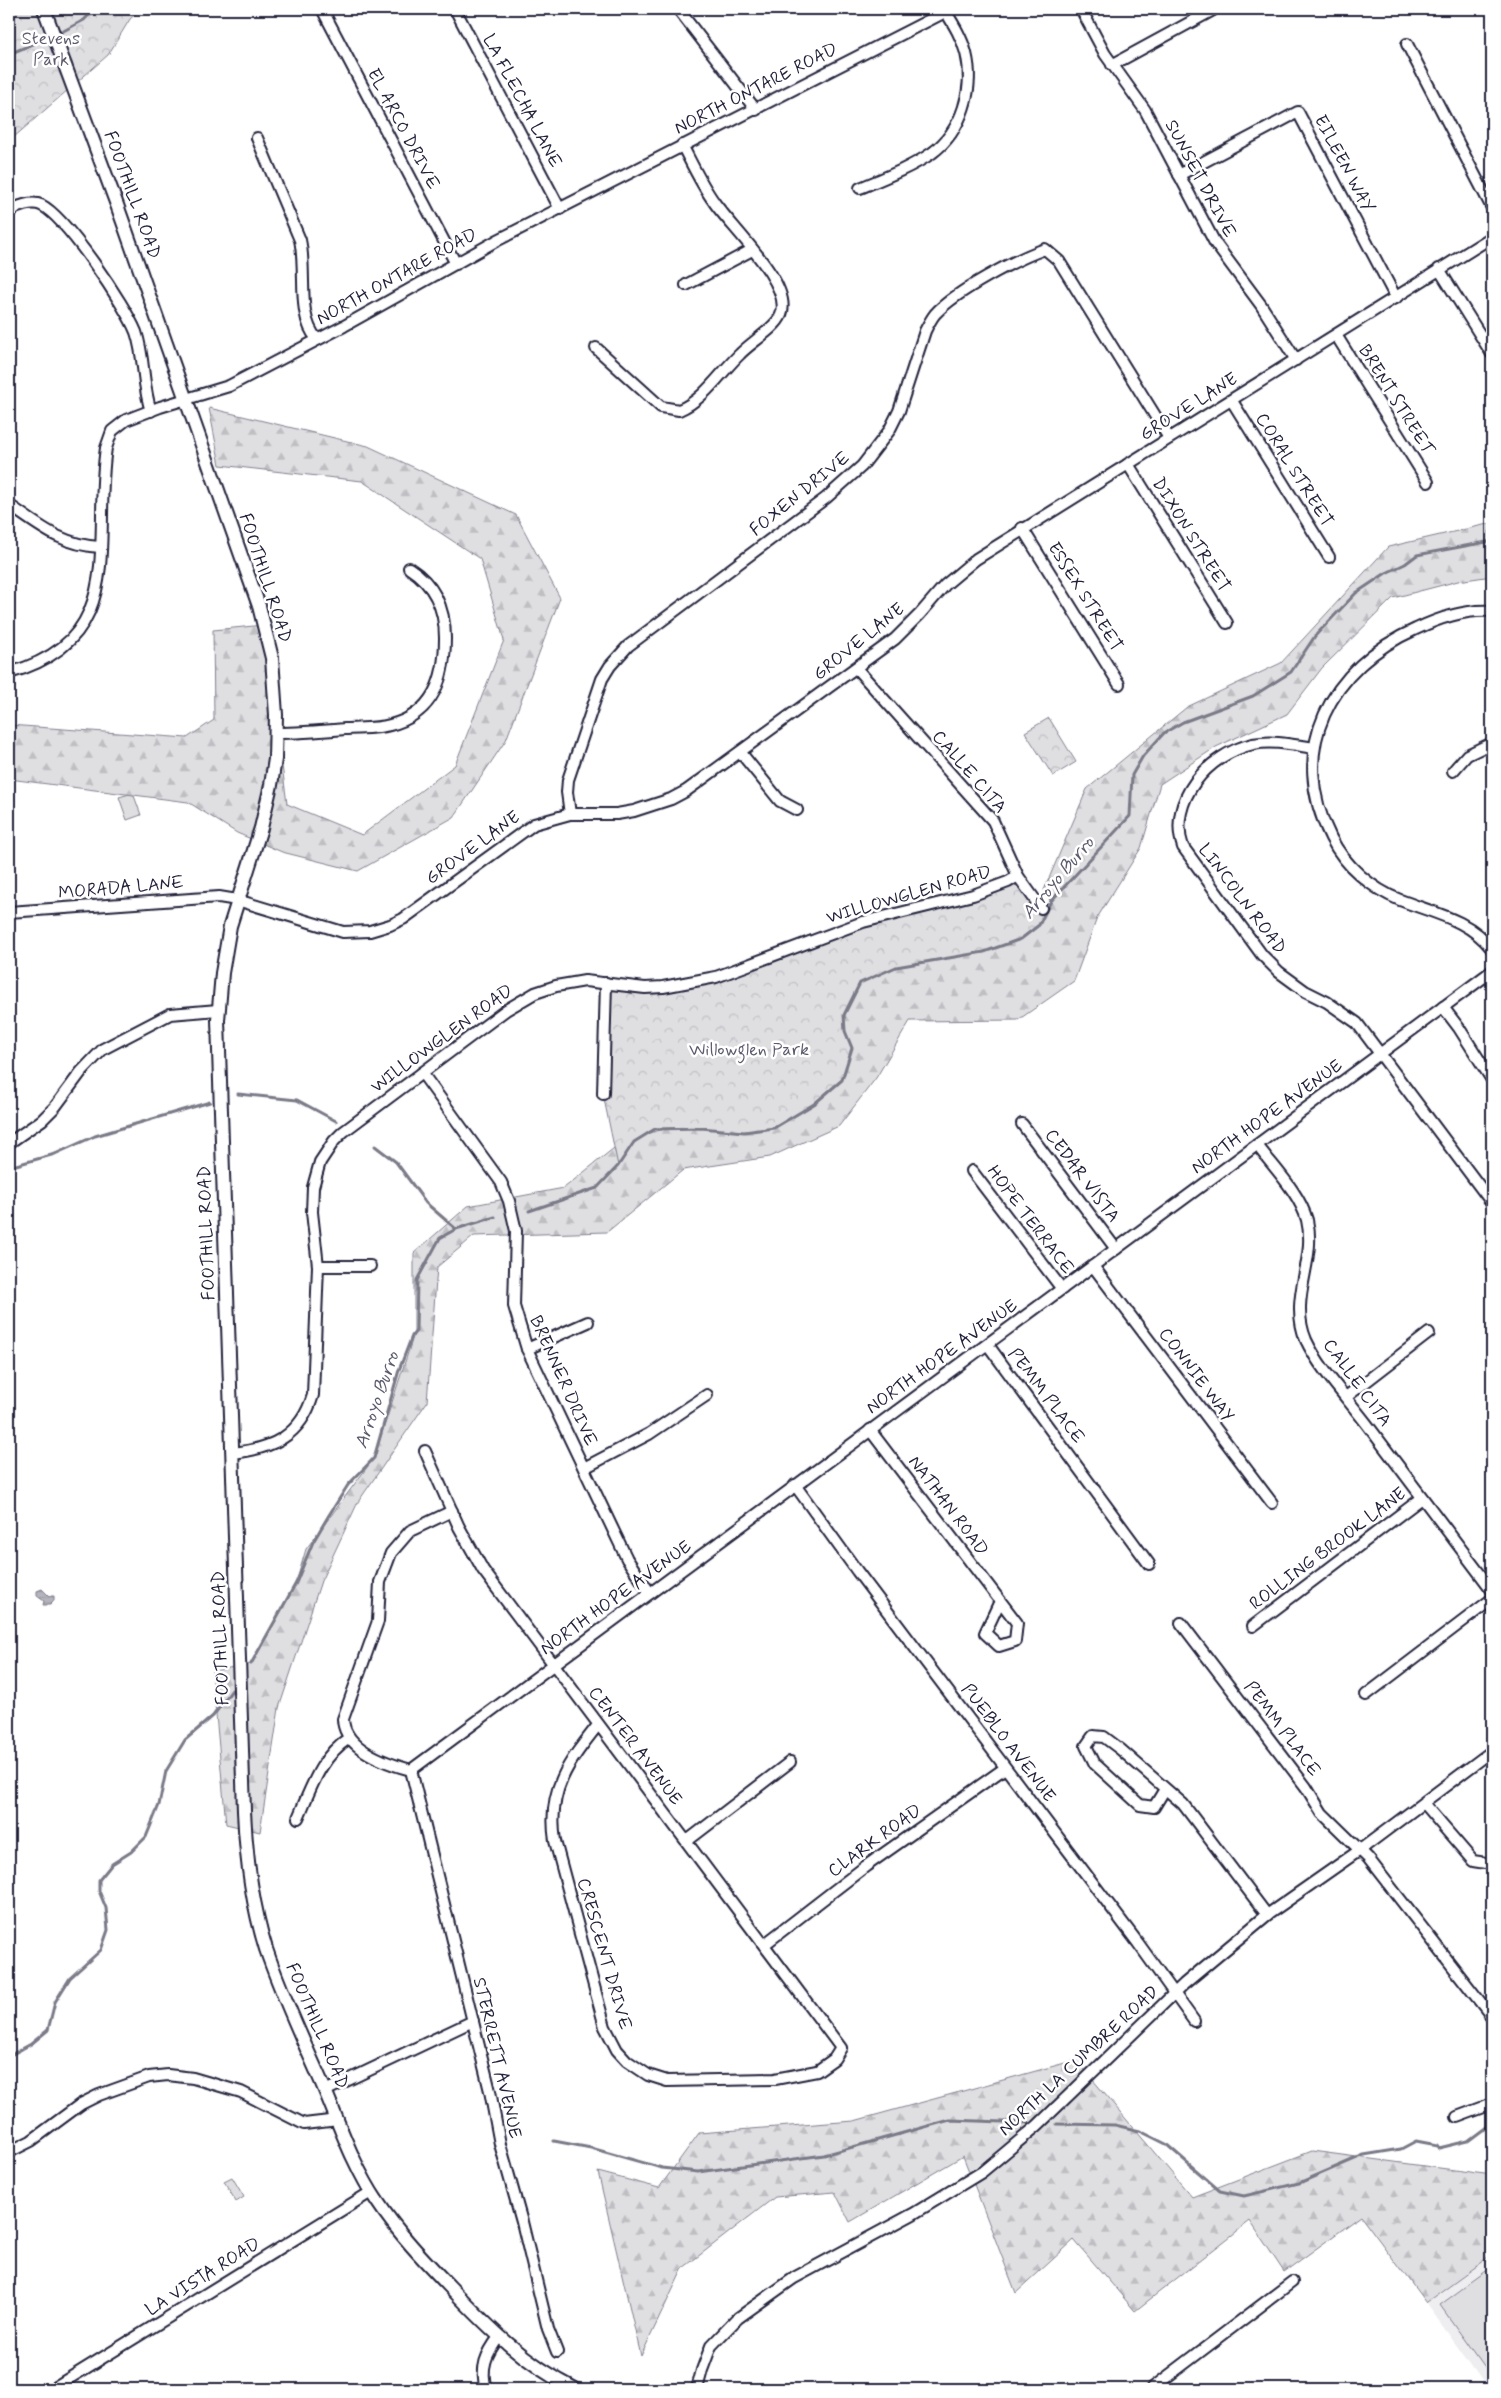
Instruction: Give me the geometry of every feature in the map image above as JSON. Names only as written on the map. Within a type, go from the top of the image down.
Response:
[{"type":"main road","name":"FOOTHILL ROAD","points":[[44,9],[80,104],[259,606],[266,632],[274,679],[275,759],[266,808],[237,900],[225,953],[218,1010],[219,1104],[244,1811],[248,1864],[257,1917],[266,1948],[325,2091],[371,2192],[410,2244],[499,2337],[532,2363],[575,2389]]},
{"type":"street","name":"EL ARCO DRIVE","points":[[322,9],[456,264]]},
{"type":"street","name":"LA FLECHA LANE","points":[[455,9],[560,209]]},
{"type":"street","points":[[678,9],[756,110]]},
{"type":"street","name":"SUNSET DRIVE","points":[[1081,9],[1112,65],[1138,98],[1215,244],[1257,299],[1296,360]]},
{"type":"street","name":"NORTH ONTARE ROAD","points":[[9,673],[38,662],[64,645],[82,627],[95,599],[105,452],[108,439],[120,424],[151,411],[229,386],[682,145],[756,110],[949,10]]},
{"type":"street","points":[[860,188],[891,175],[933,152],[950,134],[958,121],[967,96],[968,69],[960,38],[949,10]]},
{"type":"street","points":[[1112,65],[1213,10]]},
{"type":"street","points":[[1407,44],[1492,208]]},
{"type":"street","name":"EILEEN WAY","points":[[1179,175],[1298,112],[1396,298]]},
{"type":"street","points":[[257,138],[300,240],[304,256],[304,307],[310,331],[317,339]]},
{"type":"street","points":[[596,348],[661,407],[673,410],[684,408],[715,381],[750,344],[774,325],[782,315],[783,303],[779,290],[766,267],[713,201],[682,145]]},
{"type":"street","points":[[9,212],[23,205],[35,204],[45,208],[63,224],[111,288],[136,335],[151,411]]},
{"type":"street","name":"GROVE LANE","points":[[237,900],[329,930],[370,932],[403,919],[529,827],[544,820],[570,814],[617,814],[650,807],[686,792],[856,668],[908,626],[945,585],[960,572],[1022,528],[1232,401],[1492,237]]},
{"type":"street","name":"FOXEN DRIVE","points":[[570,814],[568,780],[602,680],[610,666],[628,646],[826,498],[862,466],[880,443],[899,411],[925,331],[931,319],[946,304],[986,278],[1045,249],[1059,261],[1169,438]]},
{"type":"street","points":[[686,285],[752,250]]},
{"type":"street","points":[[1439,269],[1492,354]]},
{"type":"street","name":"BRENT STREET","points":[[1336,335],[1428,482]]},
{"type":"street","name":"CORAL STREET","points":[[1232,401],[1329,557]]},
{"type":"street","name":"DIXON STREET","points":[[1128,464],[1227,623]]},
{"type":"street","points":[[9,505],[61,540],[83,546],[100,547]]},
{"type":"street","name":"ESSEX STREET","points":[[1022,528],[1119,684]]},
{"type":"street","points":[[276,732],[389,726],[409,718],[429,702],[438,687],[443,672],[445,619],[437,596],[428,584],[408,568]]},
{"type":"street","points":[[1492,611],[1472,611],[1428,623],[1388,643],[1369,656],[1348,677],[1334,695],[1321,723],[1314,748],[1313,785],[1317,804],[1332,841],[1354,869],[1385,893],[1454,919],[1472,929],[1492,948]]},
{"type":"street","name":"CALLE CITA","points":[[856,668],[993,821],[1018,876],[1041,908]]},
{"type":"street","name":"LINCOLN ROAD","points":[[1314,748],[1266,742],[1241,748],[1218,759],[1199,777],[1185,799],[1179,817],[1179,838],[1185,852],[1262,955],[1289,981],[1346,1014],[1357,1023],[1492,1203]]},
{"type":"street","points":[[1453,771],[1467,755],[1492,744]]},
{"type":"street","points":[[742,753],[780,801],[796,810]]},
{"type":"street","name":"WILLOWGLEN ROAD","points":[[232,1453],[272,1444],[291,1433],[306,1414],[314,1395],[318,1266],[312,1199],[316,1174],[326,1151],[343,1132],[506,1010],[535,993],[556,986],[585,981],[645,988],[663,987],[716,977],[863,922],[973,895],[1008,882],[1018,876]]},
{"type":"street","name":"MORADA LANE","points":[[9,912],[220,897],[237,900]]},
{"type":"street","name":"NORTH HOPE AVENUE","points":[[411,1770],[870,1430],[988,1345],[1492,970]]},
{"type":"street","points":[[603,1094],[606,982]]},
{"type":"street","points":[[1443,1007],[1459,1028],[1492,1080]]},
{"type":"street","points":[[9,1143],[42,1120],[55,1107],[81,1072],[103,1049],[170,1014],[218,1010]]},
{"type":"street","name":"BRENNER DRIVE","points":[[422,1073],[494,1170],[509,1200],[516,1232],[514,1306],[527,1349],[627,1559],[650,1593]]},
{"type":"street","name":"CEDAR VISTA","points":[[1022,1124],[1116,1249]]},
{"type":"street","name":"CALLE CITA","points":[[1257,1145],[1298,1200],[1303,1211],[1309,1238],[1299,1300],[1302,1330],[1313,1352],[1492,1590]]},
{"type":"street","name":"HOPE TERRACE","points":[[972,1171],[1062,1289]]},
{"type":"street","points":[[318,1266],[370,1266]]},
{"type":"street","name":"CONNIE WAY","points":[[1093,1266],[1272,1504]]},
{"type":"street","points":[[527,1349],[588,1322]]},
{"type":"street","points":[[1346,1397],[1430,1334]]},
{"type":"street","name":"PEMM PLACE","points":[[988,1345],[1149,1564]]},
{"type":"street","points":[[584,1468],[649,1434],[707,1395]]},
{"type":"street","name":"NATHAN ROAD","points":[[870,1430],[1000,1601]]},
{"type":"street","name":"CENTER AVENUE","points":[[425,1451],[470,1549],[484,1570],[841,2048]]},
{"type":"street","name":"PUEBLO AVENUE","points":[[795,1486],[1194,2021]]},
{"type":"street","name":"ROLLING BROOK LANE","points":[[1253,1626],[1422,1498]]},
{"type":"street","points":[[411,1770],[384,1761],[364,1750],[349,1738],[343,1726],[343,1718],[378,1622],[380,1582],[385,1564],[398,1542],[410,1531],[421,1524],[452,1511]]},
{"type":"street","points":[[1366,1695],[1492,1599]]},
{"type":"street","name":"PEMM PLACE","points":[[1181,1623],[1306,1787],[1322,1814],[1360,1850],[1412,1911],[1492,2016]]},
{"type":"street","name":"CRESCENT DRIVE","points":[[598,1725],[570,1760],[563,1773],[554,1801],[553,1819],[555,1841],[605,2027],[617,2050],[638,2069],[667,2081],[775,2079],[817,2072],[834,2059],[841,2048]]},
{"type":"street","points":[[1165,1789],[1154,1807],[1140,1805],[1095,1764],[1086,1746],[1093,1736],[1104,1737],[1165,1789],[1196,1820],[1267,1915]]},
{"type":"street","points":[[298,1818],[324,1761],[339,1745],[349,1738]]},
{"type":"street","name":"NORTH LA CUMBRE ROAD","points":[[696,2389],[712,2346],[738,2318],[794,2278],[913,2214],[982,2172],[1037,2126],[1173,1994],[1267,1915],[1360,1850],[1492,1751]]},
{"type":"street","points":[[687,1841],[790,1762]]},
{"type":"street","name":"CLARK ROAD","points":[[765,1944],[866,1866],[1005,1768]]},
{"type":"street","name":"STERRETT AVENUE","points":[[411,1770],[473,2021],[500,2144],[522,2222],[548,2329],[557,2352]]},
{"type":"street","points":[[1423,1803],[1473,1861],[1492,1864]]},
{"type":"street","points":[[325,2091],[473,2021]]},
{"type":"street","points":[[9,2152],[31,2141],[81,2104],[99,2095],[149,2077],[168,2075],[192,2078],[241,2092],[304,2124],[338,2120]]},
{"type":"street","points":[[1457,2117],[1492,2104]]},
{"type":"street","name":"LA VISTA ROAD","points":[[52,2389],[371,2192]]},
{"type":"street","points":[[1151,2389],[1292,2282]]},
{"type":"street","points":[[486,2389],[483,2374],[485,2360],[499,2337]]},
{"type":"shaded area","points":[[42,1589],[49,1596],[54,1596],[54,1601],[50,1605],[43,1605],[44,1601],[37,1596],[37,1591]]},
{"type":"shaded area","points":[[1492,2255],[1492,2389],[1488,2389],[1426,2303]]},
{"type":"green space","name":"Stevens Park","points":[[9,9],[141,9],[130,19],[108,55],[14,137],[9,130]]},
{"type":"green space","points":[[209,408],[368,446],[516,515],[560,598],[506,740],[454,817],[358,871],[282,852],[237,833],[188,802],[9,779],[9,725],[187,738],[214,720],[213,630],[264,625],[287,804],[362,835],[455,765],[504,640],[480,559],[362,481],[220,465]]},
{"type":"green space","points":[[1492,523],[1492,576],[1458,581],[1393,598],[1322,668],[1287,714],[1216,747],[1160,784],[1141,848],[1097,918],[1074,981],[1018,1020],[910,1021],[876,1078],[839,1126],[770,1157],[683,1170],[607,1232],[474,1236],[437,1267],[427,1402],[358,1502],[321,1581],[279,1708],[260,1832],[226,1824],[212,1671],[251,1664],[296,1583],[306,1549],[374,1458],[414,1334],[414,1253],[468,1206],[564,1188],[614,1148],[619,1166],[634,1143],[644,1136],[657,1131],[671,1128],[703,1128],[745,1132],[852,1048],[845,1031],[844,1015],[860,983],[896,967],[984,952],[1021,939],[1039,925],[1051,902],[1044,890],[1087,789],[1187,707],[1281,663],[1388,547]]},
{"type":"green space","points":[[1049,718],[1076,762],[1053,776],[1025,732]]},
{"type":"green space","points":[[133,793],[141,815],[127,820],[119,797]]},
{"type":"green space","name":"Willowglen Park","points":[[1018,876],[1041,908],[1051,901],[1039,925],[1021,939],[984,952],[896,967],[860,983],[844,1015],[845,1031],[852,1048],[842,1080],[814,1104],[774,1128],[744,1132],[701,1128],[655,1129],[634,1142],[618,1166],[603,1094],[606,983],[687,984],[863,922],[950,902]]},
{"type":"green space","points":[[1076,2060],[1192,2197],[1312,2151],[1492,2175],[1492,2255],[1426,2303],[1361,2216],[1284,2272],[1250,2221],[1135,2311],[1074,2240],[1016,2293],[963,2156],[850,2222],[835,2192],[775,2197],[683,2268],[641,2356],[598,2172],[659,2188],[699,2133],[854,2121]]},
{"type":"green space","points":[[232,2177],[244,2197],[236,2202],[224,2181]]},
{"type":"green space","points":[[1492,2267],[1492,2378],[1440,2305]]},
{"type":"waterway","points":[[56,35],[84,20],[95,9]]},
{"type":"waterway","points":[[9,54],[50,37]]},
{"type":"waterway","name":"Arroyo Burro","points":[[529,1211],[597,1188],[618,1166],[634,1142],[655,1129],[701,1128],[744,1132],[774,1128],[814,1104],[842,1080],[852,1048],[845,1031],[844,1015],[860,983],[896,967],[984,952],[1021,939],[1039,925],[1051,901],[1130,816],[1132,775],[1143,756],[1164,733],[1183,722],[1253,696],[1291,672],[1315,636],[1356,593],[1386,573],[1405,564],[1417,555],[1492,541]]},
{"type":"waterway","points":[[238,1094],[297,1100],[336,1121]]},
{"type":"waterway","points":[[9,1167],[55,1154],[95,1136],[210,1102]]},
{"type":"waterway","points":[[375,1146],[396,1162],[426,1203],[456,1229]]},
{"type":"waterway","name":"Arroyo Burro","points":[[251,1664],[296,1583],[313,1542],[329,1515],[348,1485],[374,1458],[399,1370],[412,1336],[416,1331],[417,1280],[440,1238],[456,1229],[495,1217]]},
{"type":"waterway","name":"Arroyo Burro","points":[[9,2056],[31,2044],[48,2030],[55,2002],[70,1978],[101,1950],[108,1930],[106,1908],[99,1891],[99,1880],[112,1864],[131,1852],[146,1837],[159,1805],[166,1771],[185,1740],[213,1716],[232,1690]]},
{"type":"waterway","points":[[554,2141],[591,2148],[662,2168],[698,2172],[824,2155],[950,2120],[1029,2123]]},
{"type":"waterway","points":[[1057,2124],[1115,2125],[1140,2131],[1166,2144],[1220,2191],[1244,2196],[1299,2183],[1364,2155],[1401,2149],[1416,2141],[1437,2145],[1439,2148],[1468,2141],[1492,2123]]}]
